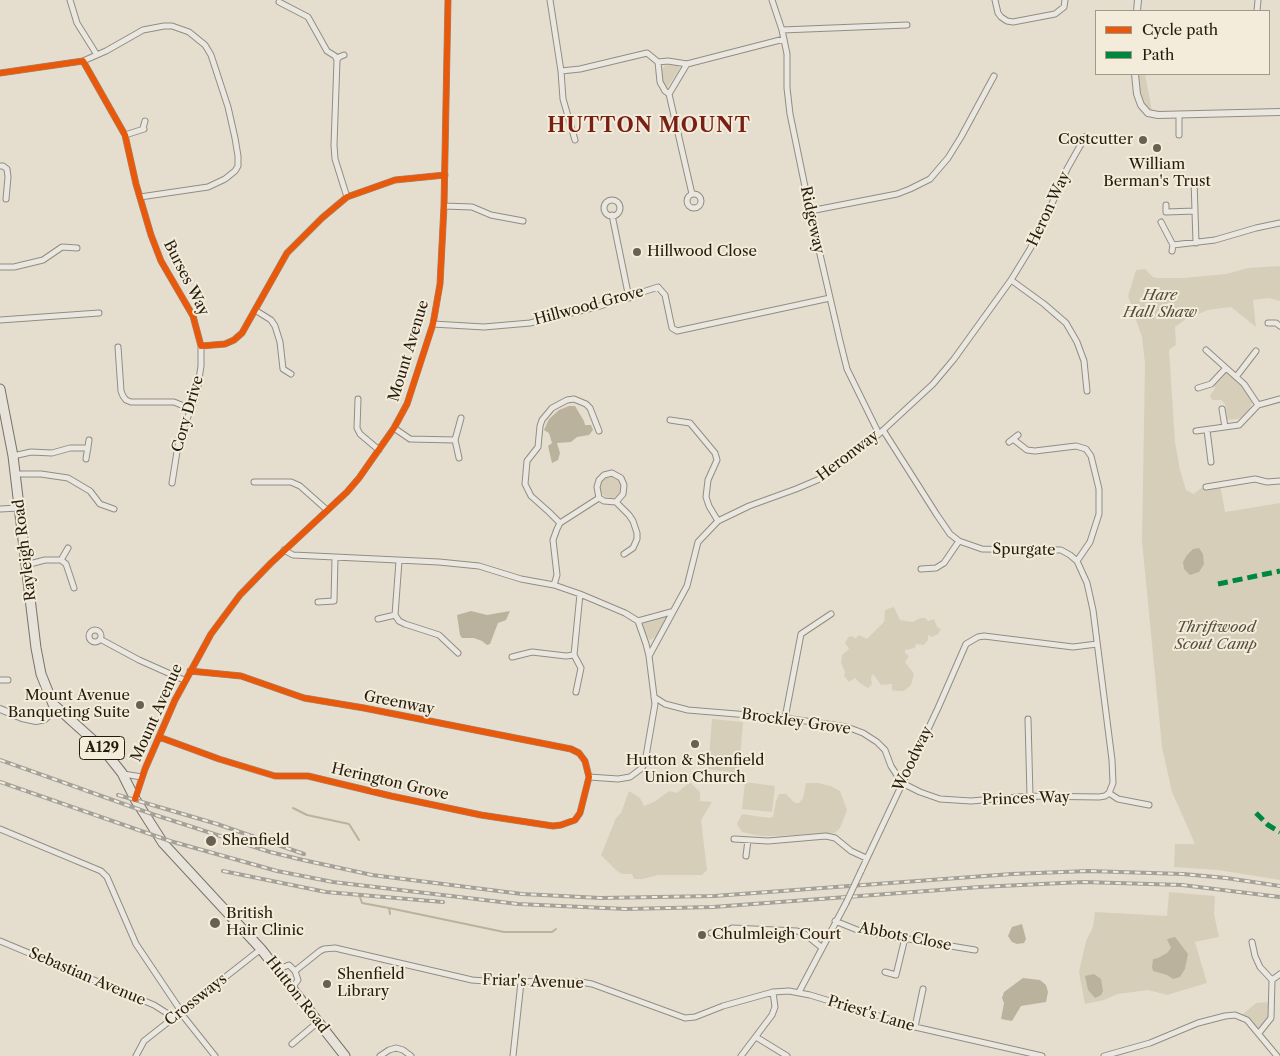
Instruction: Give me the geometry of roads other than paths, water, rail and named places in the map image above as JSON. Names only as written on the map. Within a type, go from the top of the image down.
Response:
[{"type":"main road","name":"Rayleigh Road","points":[[0,392],[16,474],[36,648],[41,674],[56,708]]},
{"type":"main road","name":"Hutton Road","points":[[56,708],[69,717],[103,749],[122,773],[135,799],[164,843],[237,921],[278,969],[344,1056]]},
{"type":"street","name":"Mount Avenue","points":[[135,799],[142,777],[184,680],[211,634],[255,579],[359,478],[394,428],[407,404],[433,324],[440,284],[445,175],[448,0]]},
{"type":"street","points":[[550,0],[561,71],[563,99],[575,140]]},
{"type":"street","name":"Ridgeway","points":[[772,0],[782,30],[787,54],[788,101],[810,212],[847,369],[881,432]]},
{"type":"street","points":[[995,0],[1001,17],[1006,21],[1013,22],[1055,14],[1064,7],[1065,0]]},
{"type":"street","points":[[71,1],[77,23],[97,55]]},
{"type":"street","points":[[279,2],[308,17],[327,50],[337,60],[335,159],[347,197]]},
{"type":"street","points":[[782,30],[906,25]]},
{"type":"street","points":[[0,73],[83,61],[152,27],[172,26],[189,32],[205,46],[211,55],[228,107],[238,156],[238,166],[226,179],[208,186],[140,197]]},
{"type":"street","points":[[561,71],[647,53],[658,62],[668,61],[687,64],[784,40]]},
{"type":"street","points":[[337,60],[344,55]]},
{"type":"street","name":"Burses Way","points":[[83,61],[125,135],[151,235],[161,261],[193,316],[200,346]]},
{"type":"street","points":[[658,62],[660,82],[669,94],[692,194]]},
{"type":"street","points":[[669,94],[687,64]]},
{"type":"street","points":[[1135,75],[1137,94],[1141,105],[1148,112],[1158,115],[1179,116],[1280,112]]},
{"type":"street","points":[[810,212],[897,194],[930,179],[948,158],[973,117],[994,76]]},
{"type":"street","points":[[1178,135],[1179,116]]},
{"type":"street","points":[[125,135],[144,129],[144,121]]},
{"type":"street","name":"Heron Way","points":[[1011,280],[1044,222],[1067,169],[1085,137]]},
{"type":"street","points":[[0,166],[7,169],[6,199]]},
{"type":"street","points":[[200,346],[225,344],[234,340],[242,332],[287,253],[322,218],[347,197],[395,180],[445,175]]},
{"type":"street","points":[[1194,180],[1196,242]]},
{"type":"street","points":[[1166,205],[1166,212],[1195,211]]},
{"type":"street","points":[[444,206],[472,207],[491,215],[523,221]]},
{"type":"street","points":[[612,216],[629,298]]},
{"type":"street","points":[[1161,222],[1173,245],[1172,251]]},
{"type":"street","points":[[1173,245],[1214,240],[1256,228],[1280,224]]},
{"type":"street","points":[[0,267],[20,266],[43,260],[62,247],[77,248]]},
{"type":"street","points":[[1011,280],[1066,323],[1077,342],[1084,361],[1087,391]]},
{"type":"street","name":"Heronway","points":[[649,656],[690,578],[698,542],[718,521],[749,506],[822,478],[881,432],[933,384],[954,359],[1011,280]]},
{"type":"street","name":"Hillwood Grove","points":[[433,324],[484,327],[515,325],[553,318],[629,298],[653,288],[661,288],[665,295],[672,328],[677,331],[830,298]]},
{"type":"street","points":[[255,310],[271,320],[275,326],[280,342],[283,369],[279,374]]},
{"type":"street","points":[[0,320],[99,314]]},
{"type":"street","points":[[1268,323],[1276,323],[1280,326]]},
{"type":"street","name":"Cory Drive","points":[[172,483],[178,439],[195,399],[199,376],[200,346]]},
{"type":"street","points":[[118,347],[122,391],[126,400],[131,402],[174,402],[191,409]]},
{"type":"street","points":[[1206,350],[1244,384],[1258,405]]},
{"type":"street","points":[[1236,377],[1256,351]]},
{"type":"street","points":[[1198,388],[1211,384],[1226,368]]},
{"type":"street","points":[[283,369],[290,374]]},
{"type":"street","points":[[358,399],[357,428],[360,434],[379,450]]},
{"type":"street","points":[[1196,431],[1239,425],[1258,405],[1280,399]]},
{"type":"street","points":[[560,523],[528,492],[525,484],[526,466],[529,456],[538,447],[538,432],[542,420],[559,403],[574,400],[586,404],[593,414],[599,431]]},
{"type":"street","points":[[1222,409],[1225,427]]},
{"type":"street","points":[[459,458],[455,440],[461,418]]},
{"type":"street","points":[[670,420],[690,423],[715,453],[717,460],[708,480],[706,497],[718,521]]},
{"type":"street","points":[[394,428],[410,439],[455,440]]},
{"type":"street","points":[[1206,430],[1211,462]]},
{"type":"street","name":"Spurgate","points":[[881,432],[950,534],[959,541],[982,549],[1061,550],[1076,561],[1081,569],[1090,595],[1097,644],[1112,760],[1112,782],[1109,793]]},
{"type":"street","points":[[1013,439],[1027,450],[1035,451],[1076,446],[1086,449],[1091,456],[1099,489],[1099,514],[1090,542],[1076,561]]},
{"type":"street","points":[[86,459],[89,440]]},
{"type":"street","points":[[13,456],[30,452],[52,453],[70,448],[88,448]]},
{"type":"street","points":[[616,502],[623,494],[624,485],[621,478],[612,473],[604,475],[596,487],[599,498],[604,501],[616,502],[629,515],[637,533],[635,544],[624,554]]},
{"type":"street","points":[[16,474],[41,474],[68,478],[90,491],[100,504],[114,509]]},
{"type":"street","points":[[1206,487],[1254,479],[1267,482],[1280,480]]},
{"type":"street","points":[[254,482],[291,482],[300,486],[328,510]]},
{"type":"street","points":[[554,586],[556,574],[553,540],[560,523],[599,498]]},
{"type":"street","points":[[0,510],[20,508]]},
{"type":"street","points":[[921,569],[936,568],[944,563],[959,541]]},
{"type":"street","points":[[61,560],[68,548]]},
{"type":"street","points":[[284,550],[293,555],[472,565],[580,594],[625,613],[638,621],[649,656],[654,697],[654,712],[648,754],[642,768],[630,777],[618,779],[589,777]]},
{"type":"street","points":[[318,602],[334,601],[335,558]]},
{"type":"street","points":[[26,565],[45,560],[61,560],[66,564],[74,588]]},
{"type":"street","points":[[399,561],[395,615],[405,624],[439,635],[458,653]]},
{"type":"street","points":[[576,692],[581,668],[574,655],[580,594]]},
{"type":"street","points":[[638,621],[671,612]]},
{"type":"street","points":[[785,718],[801,634],[831,614]]},
{"type":"street","points":[[378,619],[395,615]]},
{"type":"street","name":"Woodway","points":[[799,992],[846,903],[966,644],[978,637],[984,636],[1074,647],[1097,644]]},
{"type":"street","points":[[100,639],[139,660],[184,680]]},
{"type":"street","points":[[512,657],[532,652],[566,656],[574,655]]},
{"type":"street","name":"Greenway","points":[[190,671],[241,676],[304,698],[571,749],[579,753],[585,761],[589,777]]},
{"type":"street","points":[[0,680],[8,680]]},
{"type":"street","name":"Brockley Grove","points":[[654,697],[665,704],[688,710],[785,718],[847,727],[863,733],[886,750],[891,766],[902,783]]},
{"type":"street","points":[[654,712],[665,704]]},
{"type":"street","points":[[0,709],[22,718],[36,721],[45,719],[56,708]]},
{"type":"street","points":[[1028,719],[1030,796]]},
{"type":"street","name":"Herington Grove","points":[[159,737],[219,759],[276,776],[308,776],[472,814],[553,826],[575,820],[580,813],[589,777]]},
{"type":"street","name":"Mount Avenue","points":[[122,773],[142,777]]},
{"type":"street","name":"Princes Way","points":[[902,783],[940,799],[957,801],[1030,796],[1099,797],[1109,793],[1118,799],[1149,804]]},
{"type":"street","points":[[0,829],[101,871],[136,944],[181,1012],[215,1056]]},
{"type":"street","points":[[734,838],[768,841],[826,836],[835,838],[850,851],[866,858]]},
{"type":"street","points":[[746,856],[748,840]]},
{"type":"street","name":"Abbots Close","points":[[836,921],[860,931],[975,950]]},
{"type":"street","points":[[711,934],[726,932],[732,928],[797,931],[805,934],[822,947]]},
{"type":"street","points":[[885,972],[896,975],[905,938]]},
{"type":"street","name":"Sebastian Avenue","points":[[0,941],[154,1005],[173,1017]]},
{"type":"street","points":[[1252,942],[1260,967],[1272,980],[1271,1018],[1259,1033]]},
{"type":"street","name":"Friar's Avenue","points":[[295,971],[320,951],[335,948],[472,980],[581,982],[592,984],[685,1018],[695,1017],[723,1006],[772,992]]},
{"type":"street","name":"Crossways","points":[[136,1056],[144,1041],[261,949]]},
{"type":"street","points":[[278,969],[289,965],[295,971],[298,980],[292,988]]},
{"type":"street","points":[[1272,980],[1280,974]]},
{"type":"street","points":[[513,1056],[521,982]]},
{"type":"street","points":[[915,1028],[923,989]]},
{"type":"street","points":[[741,1056],[772,1016],[775,1007],[772,992]]},
{"type":"street","name":"Priest's Lane","points":[[772,992],[799,992],[915,1028],[1042,1056]]},
{"type":"street","points":[[1104,1056],[1143,1045],[1190,1026],[1235,1015],[1247,1020],[1276,1056]]},
{"type":"street","points":[[292,1044],[318,1022]]},
{"type":"street","points":[[756,1037],[787,1056]]},
{"type":"street","points":[[380,1056],[396,1048],[404,1050],[411,1056]]},
{"type":"waterway","points":[[293,808],[307,815],[349,824],[359,840]]},
{"type":"waterway","points":[[360,897],[362,903],[389,908],[390,914]]},
{"type":"waterway","points":[[389,908],[504,932],[552,932],[556,929]]},
{"type":"railway","points":[[0,760],[152,814],[270,852],[372,875],[522,894],[601,898],[714,896],[1012,874],[1088,871],[1183,874],[1280,886]]},
{"type":"railway","points":[[0,782],[170,841],[277,871],[333,882],[518,904],[626,909],[713,907],[980,887],[1083,882],[1182,885],[1280,897]]},
{"type":"railway","points":[[118,795],[217,824],[304,854]]},
{"type":"railway","points":[[223,871],[326,892],[443,902]]},
{"type":"place","name":"Costcutter","points":[[1143,140]]},
{"type":"place","name":"William Berman's Trust","points":[[1157,148]]},
{"type":"place","name":"Hillwood Close","points":[[637,252]]},
{"type":"place","name":"Mount Avenue Banqueting Suite","points":[[140,705]]},
{"type":"place","name":"Hutton & Shenfield Union Church","points":[[695,744]]},
{"type":"place","name":"Shenfield","points":[[211,841]]},
{"type":"place","name":"British Hair Clinic","points":[[215,923]]},
{"type":"place","name":"Chulmleigh Court","points":[[702,935]]},
{"type":"place","name":"Shenfield Library","points":[[327,984]]},
{"type":"district","name":"HUTTON MOUNT","points":[[649,126]]},
{"type":"park label","name":"Hare Hall Shaw","points":[[1160,304]]},
{"type":"park label","name":"Thriftwood Scout Camp","points":[[1216,636]]}]
